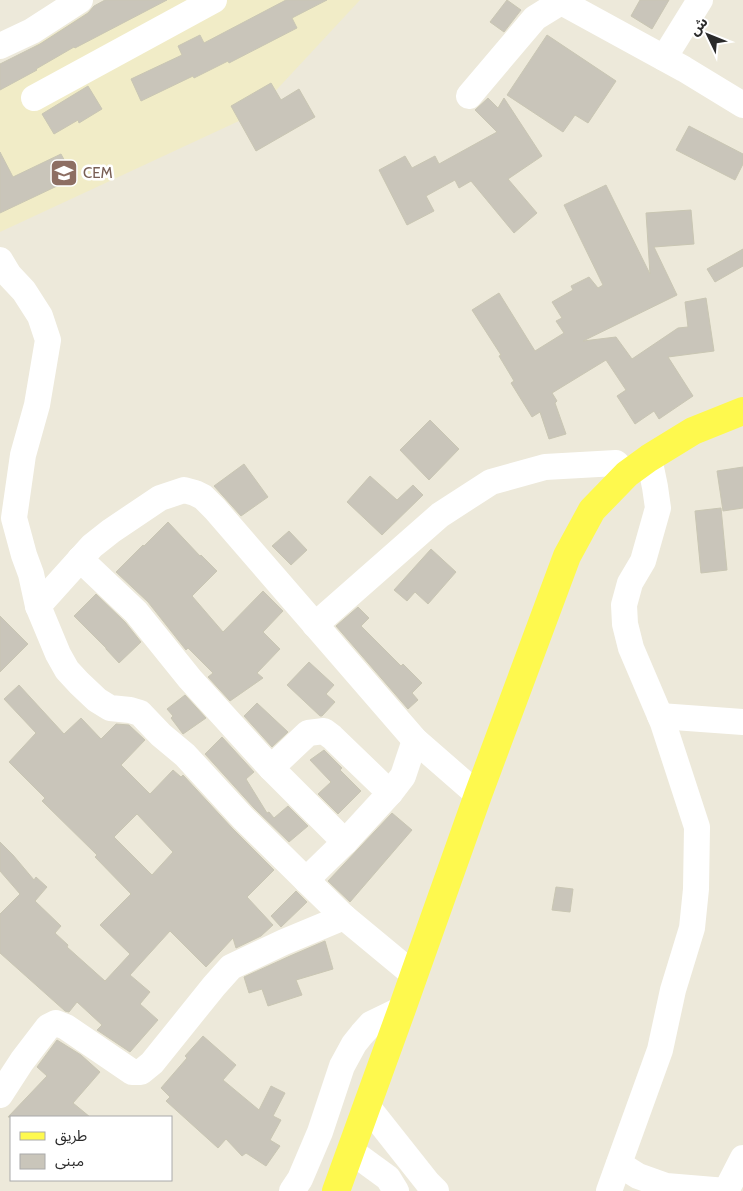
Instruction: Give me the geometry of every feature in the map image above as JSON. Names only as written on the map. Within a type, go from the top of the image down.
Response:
[{"type":"main road","points":[[336,1191],[478,795],[567,556],[592,510],[627,474],[693,431],[743,411]]},
{"type":"street","points":[[0,46],[32,31],[80,0]]},
{"type":"street","points":[[34,98],[214,0]]},
{"type":"street","points":[[664,58],[700,0]]},
{"type":"street","points":[[469,96],[535,18],[560,1],[664,58],[743,105]]},
{"type":"street","points":[[0,260],[9,275],[24,291],[40,316],[48,340],[37,404],[7,524],[24,555],[31,574],[38,606],[58,654],[67,670],[97,700],[110,708],[140,713],[161,735],[185,755],[242,818],[344,917],[414,975]]},
{"type":"street","points":[[609,1191],[660,1050],[673,990],[692,928],[696,889],[697,826],[660,716],[631,648],[625,624],[624,605],[630,583],[643,561],[658,508],[649,458]]},
{"type":"street","points":[[315,625],[440,515],[491,482],[545,467],[616,463],[627,474]]},
{"type":"street","points":[[38,606],[92,546],[111,531],[160,498],[184,490],[195,493],[203,497],[215,509],[415,740],[478,795]]},
{"type":"street","points":[[80,559],[136,612],[190,679],[271,768],[345,842]]},
{"type":"street","points":[[660,716],[743,722]]},
{"type":"street","points":[[271,768],[308,733],[324,731],[390,793]]},
{"type":"street","points":[[306,880],[345,842],[390,793],[403,776],[415,740]]},
{"type":"street","points":[[4,1079],[48,1027],[56,1023],[66,1027],[130,1074],[141,1072],[152,1063],[231,967],[344,917]]},
{"type":"street","points":[[292,1191],[300,1179],[320,1132],[342,1066],[354,1044],[371,1024],[402,1010]]},
{"type":"street","points":[[367,1106],[431,1188]]},
{"type":"street","points":[[351,1151],[388,1178],[396,1191]]},
{"type":"street","points":[[619,1164],[638,1176],[666,1186],[726,1191],[743,1158]]},
{"type":"shaded area","name":"CEM","points":[[107,0],[360,0],[254,114],[0,232],[0,68]]},
{"type":"building","points":[[105,0],[167,0],[74,47],[0,90],[0,64],[40,44]]},
{"type":"building","points":[[286,0],[327,0],[292,18],[297,28],[229,63],[228,61],[194,78],[193,76],[141,101],[131,79],[182,55],[178,46],[200,35],[204,43]]},
{"type":"building","points":[[507,0],[521,10],[504,32],[490,22]]},
{"type":"building","points":[[640,0],[669,0],[652,29],[631,16]]},
{"type":"building","points":[[547,35],[616,81],[588,123],[575,115],[563,132],[507,95]]},
{"type":"building","points":[[271,83],[281,100],[299,89],[315,117],[256,151],[231,106]]},
{"type":"building","points":[[88,86],[102,109],[79,123],[78,120],[54,134],[42,114]]},
{"type":"building","points":[[488,98],[498,108],[504,98],[542,156],[508,179],[537,213],[514,233],[471,181],[459,188],[455,180],[426,196],[434,211],[407,225],[379,170],[405,156],[412,168],[435,156],[439,164],[497,132],[475,110]]},
{"type":"building","points":[[689,126],[743,154],[743,164],[735,180],[676,150]]},
{"type":"building","points":[[0,152],[13,177],[61,154],[74,178],[0,213]]},
{"type":"building","points":[[606,185],[650,274],[646,213],[691,210],[694,244],[654,247],[677,295],[583,341],[616,337],[632,359],[678,328],[688,327],[685,302],[706,298],[714,351],[668,357],[693,396],[659,419],[654,411],[635,424],[617,396],[626,390],[606,360],[552,393],[557,401],[555,403],[566,434],[549,439],[540,412],[532,417],[511,383],[514,381],[499,356],[501,355],[472,310],[499,293],[535,351],[564,333],[556,321],[562,318],[552,302],[573,290],[571,286],[589,277],[598,288],[603,285],[564,205]]},
{"type":"building","points":[[743,249],[743,266],[715,282],[707,269]]},
{"type":"building","points":[[430,420],[459,449],[429,480],[400,450]]},
{"type":"building","points":[[244,464],[268,497],[241,516],[214,486]]},
{"type":"building","points":[[743,467],[743,508],[723,511],[717,471]]},
{"type":"building","points":[[370,476],[397,500],[413,485],[423,495],[382,535],[347,502]]},
{"type":"building","points":[[721,508],[727,570],[701,573],[695,511]]},
{"type":"building","points":[[168,522],[217,571],[192,596],[223,632],[263,591],[283,611],[263,632],[280,649],[257,673],[263,678],[230,701],[208,677],[213,673],[188,648],[186,650],[148,602],[116,572]]},
{"type":"building","points":[[289,531],[307,550],[291,565],[272,546]]},
{"type":"building","points":[[431,549],[456,572],[428,604],[415,592],[407,601],[394,590]]},
{"type":"building","points":[[96,594],[125,622],[141,642],[119,663],[74,616]]},
{"type":"building","points":[[358,607],[369,618],[361,626],[401,666],[403,664],[422,683],[412,693],[418,700],[408,709],[336,626]]},
{"type":"building","points":[[0,616],[28,644],[0,672]]},
{"type":"building","points":[[309,662],[334,685],[326,694],[335,702],[322,716],[287,685]]},
{"type":"building","points":[[19,685],[64,734],[81,718],[101,739],[116,724],[129,725],[145,740],[121,765],[150,794],[173,770],[181,777],[183,775],[274,870],[247,897],[273,925],[261,936],[236,948],[233,938],[206,967],[170,931],[130,975],[150,992],[140,1004],[158,1020],[130,1052],[97,1030],[102,1025],[77,1002],[69,1012],[65,1011],[0,953],[0,914],[20,894],[0,871],[0,842],[34,880],[36,877],[47,887],[35,901],[61,926],[55,933],[68,945],[67,947],[105,981],[130,954],[100,925],[131,894],[95,857],[97,855],[42,801],[45,798],[9,762],[36,733],[4,699]],"holes":[[[137,814],[173,852],[152,875],[114,837]]]},
{"type":"building","points":[[185,695],[206,718],[183,734],[167,709]]},
{"type":"building","points":[[257,703],[288,732],[272,747],[244,716]]},
{"type":"building","points":[[222,737],[254,772],[246,779],[267,813],[269,812],[274,818],[288,806],[308,826],[289,842],[254,808],[205,754]]},
{"type":"building","points":[[324,750],[342,768],[340,770],[361,791],[338,814],[318,794],[331,782],[310,760]]},
{"type":"building","points":[[392,813],[412,830],[350,902],[328,881]]},
{"type":"building","points":[[556,887],[573,889],[570,912],[552,910]]},
{"type":"building","points":[[296,891],[307,902],[281,927],[271,916]]},
{"type":"building","points":[[325,941],[333,969],[296,980],[302,995],[268,1006],[262,989],[249,993],[244,977]]},
{"type":"building","points":[[203,1036],[236,1065],[223,1080],[259,1110],[271,1086],[285,1093],[273,1116],[281,1120],[270,1140],[280,1146],[266,1166],[246,1153],[242,1156],[226,1139],[218,1148],[166,1101],[170,1097],[161,1088]]},
{"type":"building","points":[[57,1040],[81,1055],[100,1072],[73,1103],[89,1116],[8,1117],[47,1076],[37,1067]]},
{"type":"place","name":"CEM","points":[[64,173]]}]
